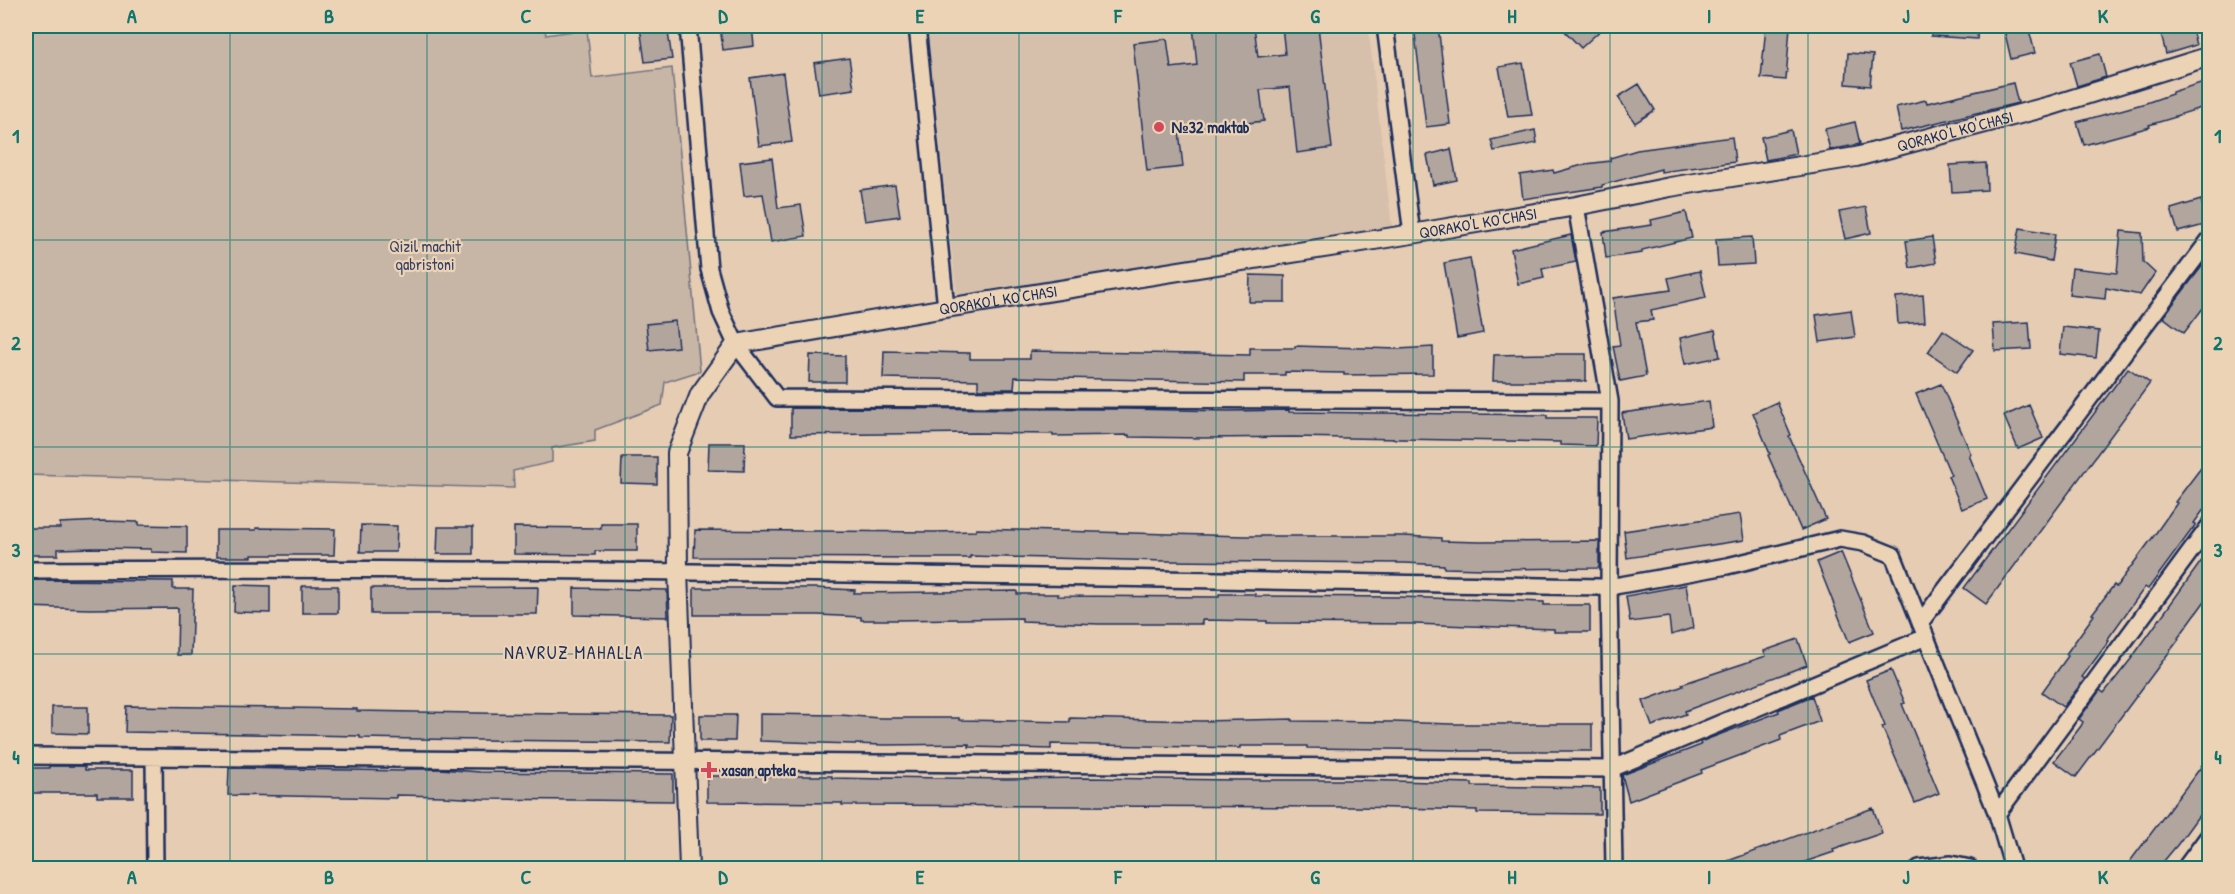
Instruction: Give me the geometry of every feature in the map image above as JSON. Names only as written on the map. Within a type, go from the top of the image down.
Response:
[{"type":"street","points":[[688,26],[709,269],[721,312],[735,344],[777,398],[1610,401]]},
{"type":"street","points":[[917,26],[946,308]]},
{"type":"street","points":[[1385,26],[1413,234]]},
{"type":"street","name":"QORAKO'L KO'CHASI","points":[[735,344],[1413,234],[1670,187],[1856,157],[2050,106],[2210,56]]},
{"type":"street","points":[[1576,206],[1610,401],[1609,587],[1614,868]]},
{"type":"street","points":[[26,756],[1611,769],[1923,630],[2210,239]]},
{"type":"street","points":[[688,868],[678,571],[677,453],[700,394],[735,344]]},
{"type":"street","points":[[1997,814],[2210,525]]},
{"type":"street","points":[[26,570],[228,568],[678,571],[1609,587],[1727,566],[1840,539],[1863,543],[1893,555],[1997,814],[2013,868]]},
{"type":"street","points":[[154,757],[155,868]]},
{"type":"street","points":[[2185,868],[2210,834]]},
{"type":"street","points":[[1919,868],[1952,864],[1970,868]]},
{"type":"shaded area","name":"№32 maktab","points":[[927,26],[1368,26],[1392,228],[957,298]]},
{"type":"green space","name":"Qizil machit qabristoni","points":[[26,26],[544,26],[546,35],[587,29],[592,78],[672,68],[700,371],[665,382],[662,405],[595,430],[595,441],[552,448],[552,462],[513,471],[514,488],[26,475]]},
{"type":"building","points":[[667,26],[672,59],[645,62],[640,27]]},
{"type":"building","points":[[720,26],[752,26],[754,46],[723,50]]},
{"type":"building","points":[[1193,26],[1254,26],[1258,57],[1285,54],[1282,26],[1318,26],[1332,148],[1297,153],[1290,87],[1260,90],[1264,121],[1179,131],[1183,167],[1147,171],[1133,43],[1167,39],[1171,68],[1197,65]]},
{"type":"building","points":[[1414,26],[1438,26],[1450,124],[1426,127]]},
{"type":"building","points":[[1560,26],[1605,26],[1581,48]]},
{"type":"building","points":[[1766,26],[1790,26],[1786,80],[1761,78]]},
{"type":"building","points":[[1932,26],[1978,26],[1977,39],[1931,36]]},
{"type":"building","points":[[2028,26],[2035,53],[2011,59],[2004,29]]},
{"type":"building","points":[[2191,26],[2196,45],[2166,54],[2160,30]]},
{"type":"building","points":[[1848,53],[1873,55],[1870,86],[1846,84]]},
{"type":"building","points":[[2100,54],[2106,77],[2077,86],[2070,62]]},
{"type":"building","points":[[849,58],[854,89],[819,94],[814,63]]},
{"type":"building","points":[[1523,63],[1532,115],[1508,117],[1499,67]]},
{"type":"building","points":[[783,73],[792,142],[759,146],[750,78]]},
{"type":"building","points":[[2210,80],[2210,105],[2149,125],[2150,127],[2084,145],[2077,122],[2146,103]]},
{"type":"building","points":[[2013,83],[2018,103],[1901,131],[1896,107],[1926,100],[1927,103]]},
{"type":"building","points":[[1639,84],[1655,110],[1635,123],[1618,97]]},
{"type":"building","points":[[1855,122],[1860,144],[1830,150],[1825,129]]},
{"type":"building","points":[[1535,130],[1537,143],[1494,151],[1491,140]]},
{"type":"building","points":[[1791,130],[1796,154],[1766,160],[1761,137]]},
{"type":"building","points":[[1732,137],[1735,162],[1661,172],[1661,169],[1602,185],[1602,187],[1523,199],[1520,175],[1553,170],[1554,173],[1586,164],[1610,161],[1610,158],[1637,150]]},
{"type":"building","points":[[1451,149],[1457,180],[1433,185],[1427,155]]},
{"type":"building","points":[[772,158],[778,208],[801,205],[806,236],[771,242],[763,194],[744,196],[740,162]]},
{"type":"building","points":[[1986,163],[1987,190],[1952,192],[1950,165]]},
{"type":"building","points":[[895,185],[900,216],[865,221],[860,190]]},
{"type":"building","points":[[2201,200],[2208,224],[2178,232],[2171,209]]},
{"type":"building","points":[[1866,207],[1871,233],[1845,239],[1839,212]]},
{"type":"building","points":[[1686,212],[1692,238],[1642,250],[1642,253],[1606,258],[1603,232],[1652,225],[1651,220]]},
{"type":"building","points":[[2020,228],[2055,234],[2051,261],[2015,254]]},
{"type":"building","points":[[2121,231],[2142,233],[2143,262],[2155,273],[2140,295],[2106,288],[2105,299],[2069,295],[2072,268],[2117,273]]},
{"type":"building","points":[[1571,235],[1576,262],[1542,269],[1544,278],[1518,284],[1511,249]]},
{"type":"building","points":[[1752,237],[1754,264],[1718,266],[1716,239]]},
{"type":"building","points":[[1932,237],[1936,263],[1910,268],[1906,241]]},
{"type":"building","points":[[2210,256],[2210,299],[2184,333],[2163,317]]},
{"type":"building","points":[[1470,258],[1483,333],[1457,338],[1444,263]]},
{"type":"building","points":[[1700,271],[1706,298],[1651,310],[1653,320],[1636,322],[1646,376],[1620,381],[1613,346],[1620,345],[1613,298],[1671,290],[1668,278]]},
{"type":"building","points":[[1250,275],[1285,276],[1285,302],[1249,302]]},
{"type":"building","points":[[1923,295],[1925,322],[1898,324],[1896,297]]},
{"type":"building","points":[[1851,310],[1855,337],[1820,342],[1816,315]]},
{"type":"building","points":[[675,321],[678,347],[649,350],[646,324]]},
{"type":"building","points":[[2029,322],[2031,349],[1995,351],[1993,324]]},
{"type":"building","points":[[2063,327],[2099,331],[2096,358],[2060,354]]},
{"type":"building","points":[[1715,330],[1720,357],[1685,364],[1680,338]]},
{"type":"building","points":[[1943,330],[1973,350],[1957,372],[1928,352]]},
{"type":"building","points":[[1295,346],[1398,349],[1433,347],[1433,374],[1344,375],[1344,373],[1285,372],[1285,375],[1244,375],[1244,382],[1015,377],[1014,389],[978,389],[978,380],[883,378],[884,351],[970,353],[970,359],[1030,359],[1030,351],[1250,355],[1250,348],[1295,348]]},
{"type":"building","points":[[1586,354],[1586,381],[1493,381],[1494,355]]},
{"type":"building","points":[[810,355],[845,356],[845,382],[809,382]]},
{"type":"building","points":[[2128,368],[2150,383],[1986,604],[1964,588]]},
{"type":"building","points":[[1941,384],[1971,454],[1969,455],[1987,499],[1962,509],[1948,476],[1951,475],[1916,394]]},
{"type":"building","points":[[1709,401],[1712,427],[1626,439],[1622,413]]},
{"type":"building","points":[[1777,402],[1791,435],[1789,436],[1826,519],[1801,530],[1768,455],[1770,454],[1753,413]]},
{"type":"building","points":[[2029,405],[2043,438],[2018,449],[2004,416]]},
{"type":"building","points":[[791,408],[1289,410],[1289,412],[1547,415],[1547,418],[1597,418],[1596,446],[1560,445],[1560,442],[1294,437],[1204,438],[975,433],[791,435]]},
{"type":"building","points":[[709,443],[745,443],[744,471],[708,470]]},
{"type":"building","points":[[2210,456],[2210,501],[2194,523],[2196,524],[2148,589],[2145,587],[2107,640],[2109,641],[2082,677],[2085,679],[2063,707],[2042,692],[2068,656],[2066,654],[2094,615],[2092,614],[2114,585],[2116,587]]},
{"type":"building","points":[[622,457],[657,457],[657,484],[621,483]]},
{"type":"building","points":[[1740,514],[1744,540],[1627,558],[1624,531]]},
{"type":"building","points":[[139,522],[139,525],[187,526],[187,553],[151,552],[151,549],[96,548],[58,549],[58,555],[26,555],[26,528],[60,528],[60,523]]},
{"type":"building","points":[[601,524],[637,524],[637,551],[595,551],[595,555],[514,554],[514,527],[601,528]]},
{"type":"building","points":[[361,525],[397,526],[396,552],[360,552]]},
{"type":"building","points":[[438,527],[473,527],[473,554],[437,554]]},
{"type":"building","points":[[256,528],[335,529],[334,555],[216,557],[216,530],[256,530]]},
{"type":"building","points":[[976,529],[1245,536],[1404,536],[1441,538],[1441,541],[1480,542],[1599,541],[1599,568],[1483,569],[1444,568],[1444,565],[1405,563],[1167,561],[970,556],[970,558],[694,557],[695,530],[934,532],[976,531]]},
{"type":"building","points":[[2210,549],[2210,594],[2076,777],[2054,761],[2081,726],[2083,722],[2079,719],[2100,690],[2104,693],[2131,659]]},
{"type":"building","points":[[1841,552],[1874,632],[1849,642],[1817,562]]},
{"type":"building","points":[[26,580],[173,581],[173,589],[193,589],[191,655],[177,655],[178,608],[26,607]]},
{"type":"building","points":[[235,585],[270,586],[270,613],[234,612]]},
{"type":"building","points":[[1686,585],[1693,628],[1671,635],[1669,617],[1630,622],[1626,596]]},
{"type":"building","points":[[302,586],[338,586],[338,613],[302,613]]},
{"type":"building","points":[[538,587],[537,614],[371,614],[371,588]]},
{"type":"building","points":[[574,588],[667,590],[668,617],[574,615]]},
{"type":"building","points":[[694,588],[815,588],[855,590],[854,593],[1017,591],[1017,594],[1058,594],[1058,596],[1219,597],[1219,594],[1255,594],[1255,596],[1399,597],[1544,602],[1544,605],[1590,605],[1590,632],[1414,624],[1267,623],[1267,621],[1202,620],[1202,624],[1099,624],[1022,621],[1022,618],[861,620],[861,617],[818,615],[694,615]]},
{"type":"building","points":[[1798,639],[1807,665],[1685,711],[1686,714],[1652,726],[1643,701],[1683,686],[1682,684],[1766,656],[1764,651]]},
{"type":"building","points":[[1891,670],[1905,703],[1902,704],[1939,793],[1915,803],[1882,727],[1885,726],[1866,680]]},
{"type":"building","points":[[1812,696],[1820,721],[1780,736],[1781,740],[1701,770],[1702,773],[1629,801],[1622,775],[1701,745],[1700,742],[1779,712],[1778,710]]},
{"type":"building","points":[[126,706],[671,715],[670,742],[125,732]]},
{"type":"building","points":[[52,707],[88,707],[88,734],[52,733]]},
{"type":"building","points":[[760,714],[1070,722],[1070,718],[1592,724],[1592,751],[1051,744],[1051,749],[969,747],[969,744],[884,745],[760,741]]},
{"type":"building","points":[[700,715],[736,715],[735,741],[700,741]]},
{"type":"building","points":[[2210,755],[2210,800],[2178,844],[2158,868],[2125,868]]},
{"type":"building","points":[[49,766],[85,766],[85,770],[133,770],[133,797],[97,797],[97,793],[26,793],[26,768],[49,768]]},
{"type":"building","points":[[229,768],[404,771],[404,769],[440,769],[480,772],[673,774],[673,801],[483,799],[396,795],[396,798],[228,795]]},
{"type":"building","points":[[707,776],[832,776],[832,778],[883,779],[883,777],[1354,780],[1472,783],[1472,786],[1600,788],[1600,814],[1477,813],[1477,810],[1358,807],[842,805],[842,803],[707,802]]},
{"type":"building","points":[[1873,808],[1882,833],[1833,850],[1834,852],[1787,868],[1714,868],[1714,866]]},
{"type":"place","name":"№32 maktab","points":[[1159,127]]},
{"type":"place","name":"xasan apteka","points":[[709,770]]},
{"type":"district","name":"NAVRUZ MAHALLA","points":[[574,653]]}]
